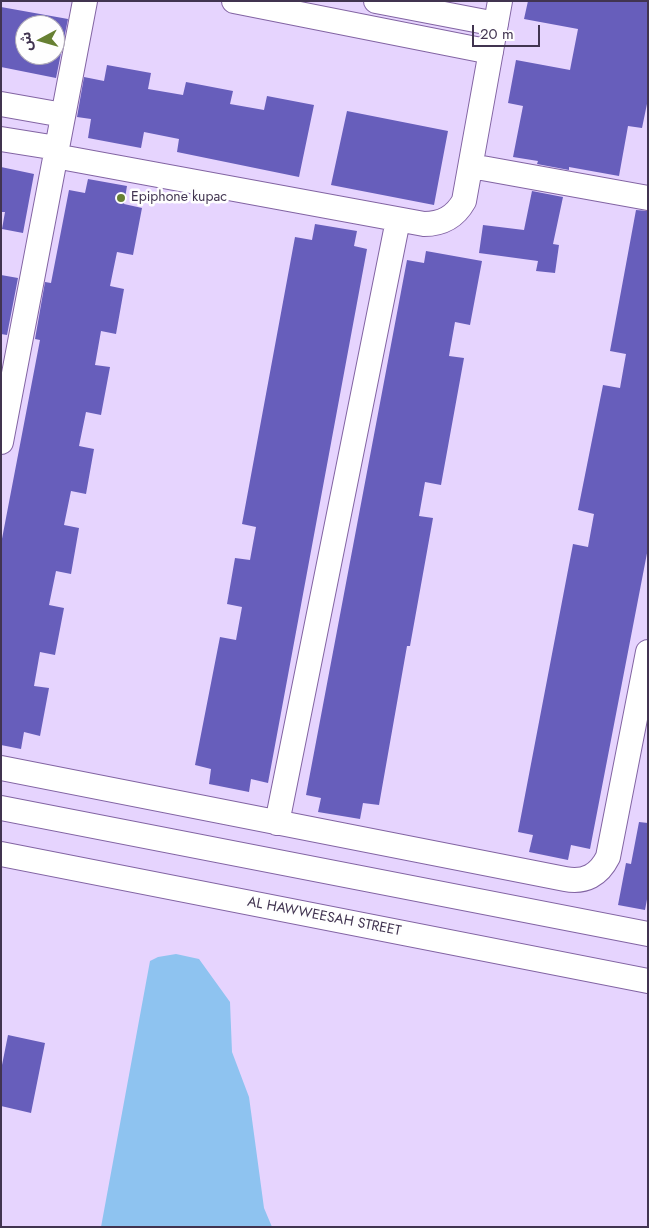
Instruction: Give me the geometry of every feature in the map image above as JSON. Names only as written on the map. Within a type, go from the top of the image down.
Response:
[{"type":"street","points":[[1,442],[8,371],[56,152],[85,1]]},
{"type":"street","points":[[234,1],[491,52]]},
{"type":"street","points":[[1,139],[56,152],[398,220],[434,224],[452,216],[459,210],[464,201],[498,13],[451,15],[376,1]]},
{"type":"street","points":[[445,43],[451,15]]},
{"type":"street","points":[[1,104],[63,115]]},
{"type":"street","points":[[470,166],[648,198]]},
{"type":"street","points":[[277,823],[398,220]]},
{"type":"street","points":[[1,768],[574,881],[591,877],[604,865],[608,857],[648,652]]},
{"type":"street","points":[[1,808],[648,934]]},
{"type":"street","name":"AL HAWWEESAH STREET","points":[[1,854],[648,981]]},
{"type":"water","points":[[176,954],[199,959],[230,1002],[232,1052],[249,1097],[264,1208],[272,1227],[101,1227],[150,961],[158,957]]},
{"type":"building","points":[[528,1],[648,1],[648,99],[642,128],[628,126],[619,176],[569,167],[569,170],[537,164],[538,161],[513,157],[523,106],[508,103],[516,60],[570,70],[578,29],[524,19]]},
{"type":"building","points":[[1,7],[46,15],[15,15],[15,65],[59,65],[56,78],[1,67]]},
{"type":"building","points":[[65,18],[68,19],[65,34]]},
{"type":"building","points":[[107,65],[151,73],[148,89],[183,95],[186,82],[233,91],[230,104],[264,110],[267,96],[314,105],[299,177],[177,152],[179,139],[144,132],[141,148],[88,138],[91,119],[77,117],[84,77],[104,81]]},
{"type":"building","points":[[347,111],[448,131],[434,205],[331,185]]},
{"type":"building","points":[[1,167],[34,174],[23,233],[2,229],[5,212],[1,212]]},
{"type":"building","points":[[88,179],[127,186],[124,204],[142,208],[133,255],[117,252],[110,286],[124,289],[116,334],[101,331],[95,365],[110,367],[101,415],[86,412],[79,446],[94,449],[86,494],[71,491],[64,525],[79,528],[71,574],[56,571],[49,605],[64,608],[55,655],[40,652],[34,686],[49,688],[40,736],[24,732],[21,749],[1,745],[1,544],[40,340],[35,339],[45,282],[51,283],[69,190],[85,193]]},
{"type":"building","points":[[532,191],[563,197],[553,244],[559,245],[555,273],[536,271],[538,261],[479,253],[483,225],[524,230]]},
{"type":"building","points":[[636,210],[648,211],[648,548],[590,849],[571,845],[568,860],[529,852],[533,835],[518,832],[573,544],[588,547],[594,514],[578,510],[603,385],[620,388],[626,354],[610,351]]},
{"type":"building","points":[[315,224],[357,231],[354,246],[367,249],[268,783],[251,779],[249,792],[209,784],[211,769],[195,765],[220,637],[236,640],[242,607],[227,604],[235,558],[250,560],[256,527],[242,524],[295,237],[312,240]]},
{"type":"building","points":[[426,251],[482,261],[470,325],[455,322],[449,356],[464,358],[441,485],[425,482],[419,516],[433,518],[410,646],[407,646],[379,805],[363,803],[360,819],[318,812],[321,798],[306,795],[407,260],[424,263]]},
{"type":"building","points":[[1,275],[18,278],[7,335],[1,334]]},
{"type":"building","points":[[639,822],[648,823],[648,894],[645,910],[618,905],[626,863],[631,864]]},
{"type":"building","points":[[8,1035],[45,1043],[31,1113],[1,1106],[1,1070]]},
{"type":"place","name":"Epiphone kupac","points":[[121,198]]}]
